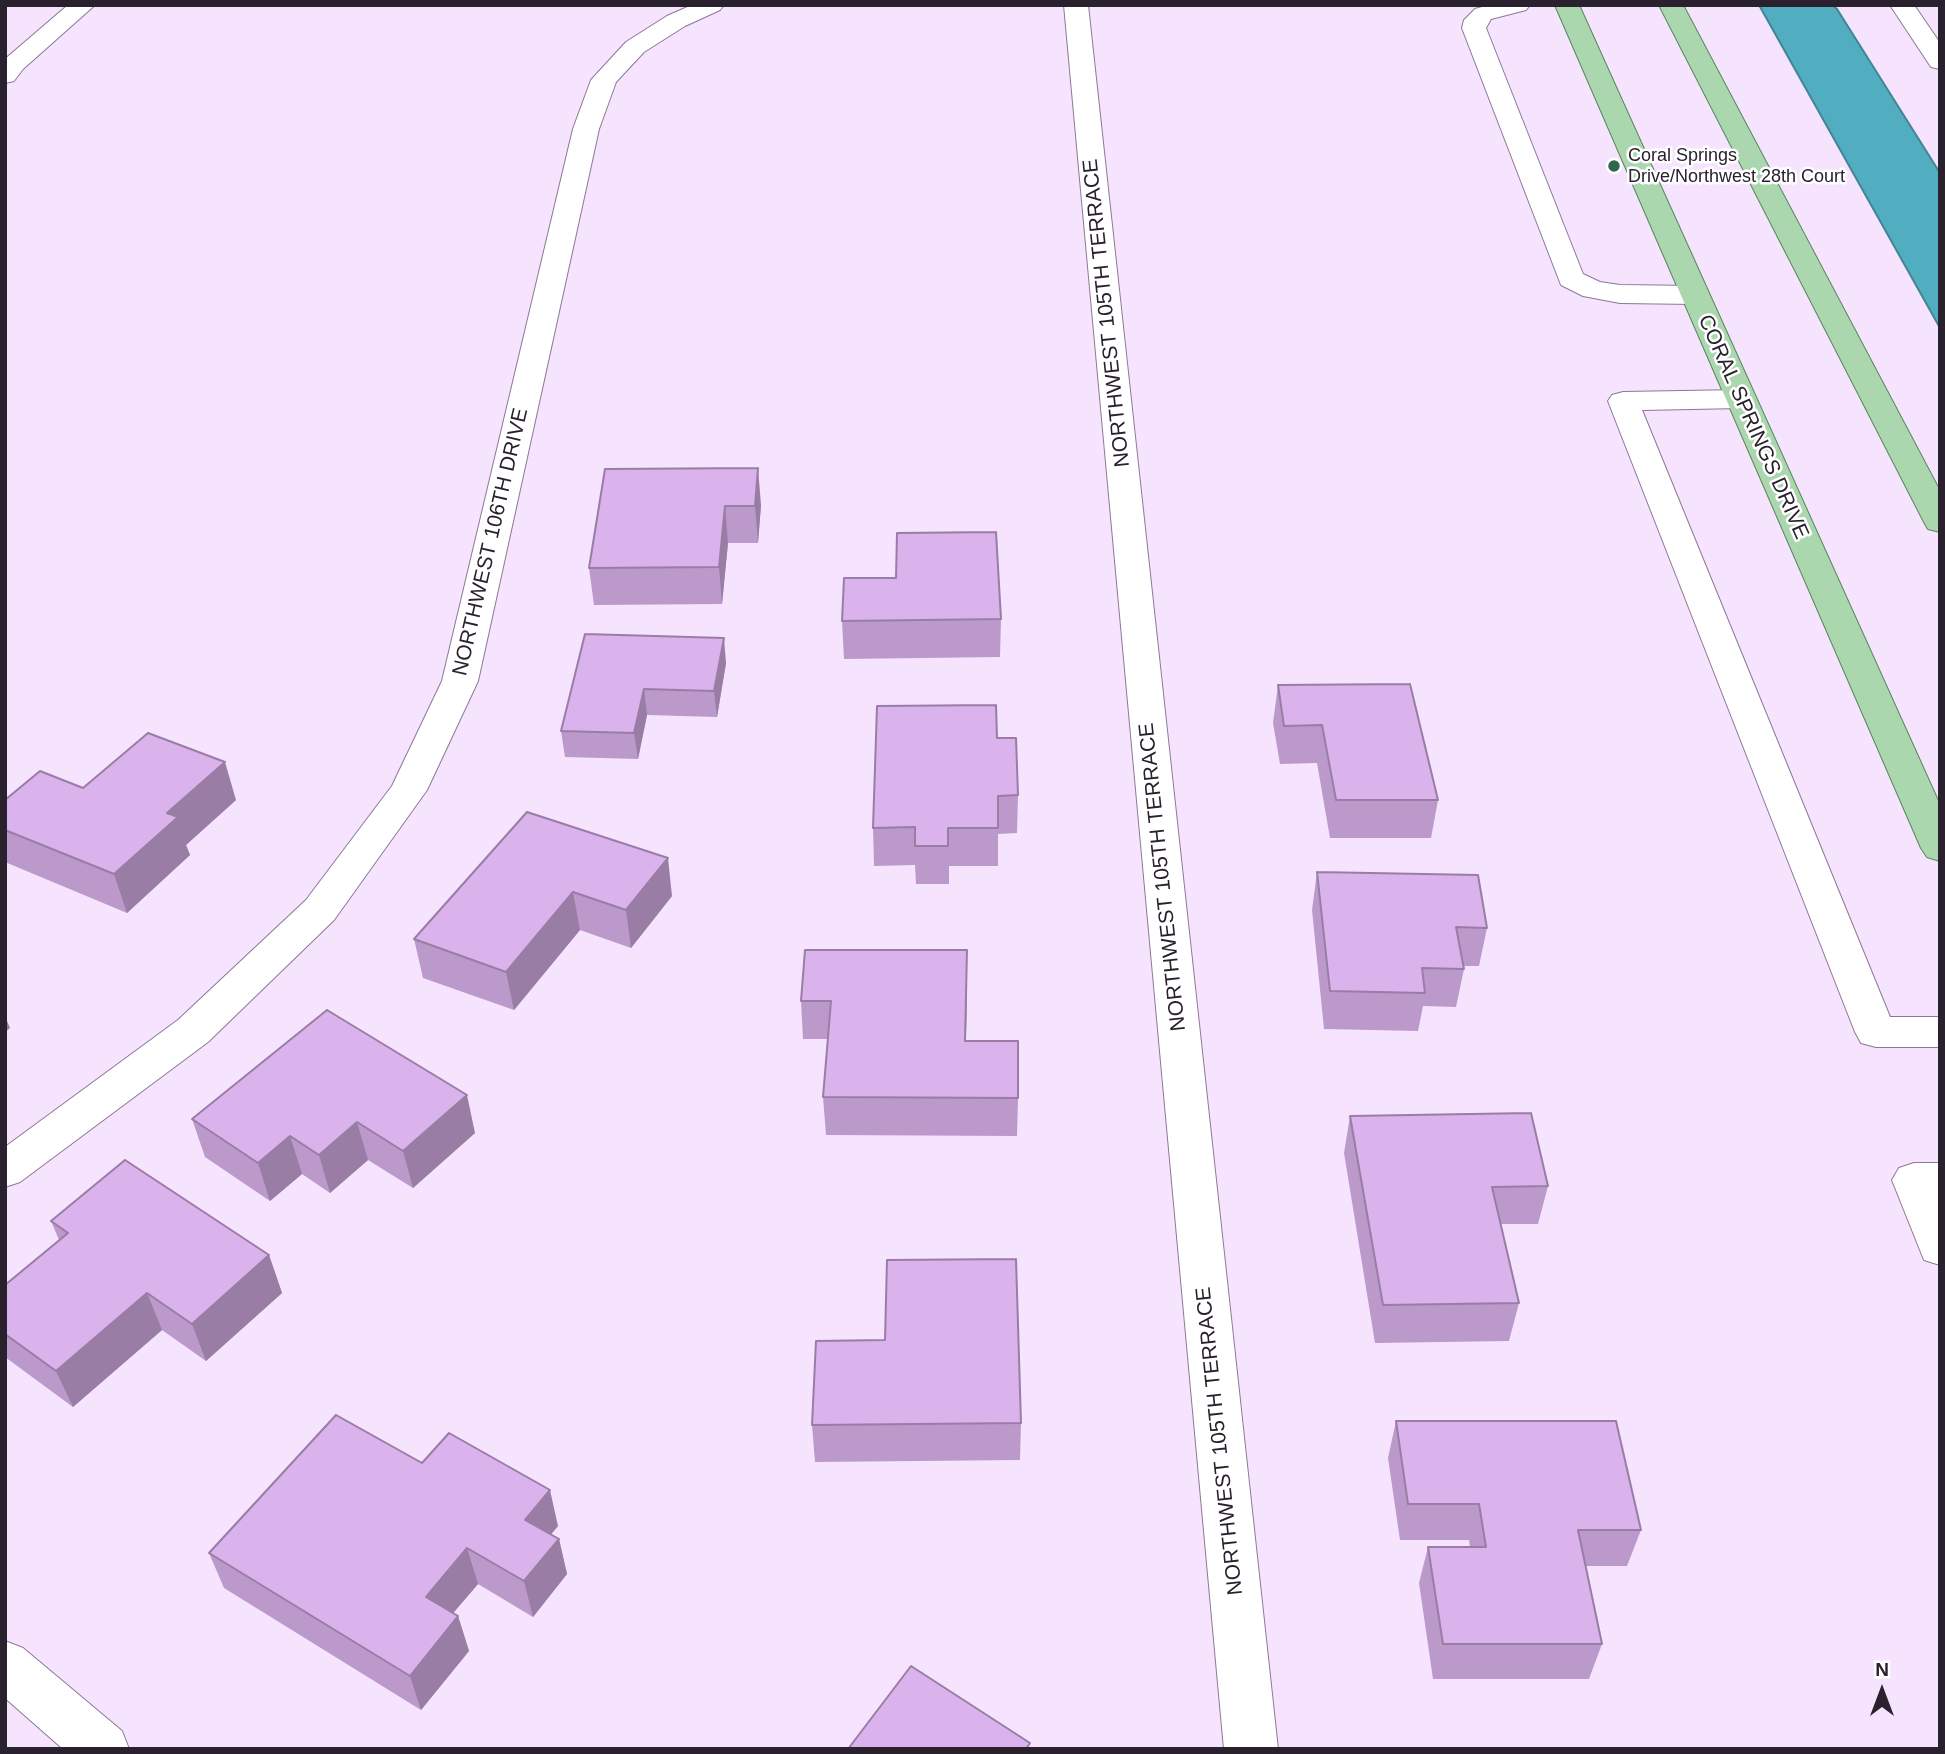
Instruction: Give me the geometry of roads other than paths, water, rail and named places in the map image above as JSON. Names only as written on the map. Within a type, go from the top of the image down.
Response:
[{"type":"main road","name":"CORAL SPRINGS DRIVE","points":[[1567,5],[1940,848]]},
{"type":"main road","points":[[1671,5],[1940,523]]},
{"type":"street","points":[[5,76],[14,64],[82,5]]},
{"type":"street","name":"NORTHWEST 106TH DRIVE","points":[[5,1170],[193,1031],[320,910],[408,790],[460,681],[586,130],[604,80],[635,47],[676,21],[712,5]]},
{"type":"street","name":"NORTHWEST 105TH TERRACE","points":[[1076,5],[1251,1749]]},
{"type":"street","points":[[1518,5],[1483,15],[1476,20],[1474,28],[1571,279],[1592,290],[1620,294],[1695,295]]},
{"type":"street","points":[[1902,5],[1940,62]]},
{"type":"street","points":[[1741,399],[1623,401],[1876,1032],[1940,1032]]},
{"type":"street","points":[[1940,1180],[1914,1180],[1940,1247]]},
{"type":"street","points":[[5,1665],[103,1749]]},
{"type":"water","points":[[1759,5],[1832,5],[1837,9],[1940,173],[1940,328]]},
{"type":"place","name":"Coral Springs Drive/Northwest 28th Court","points":[[1614,166]]}]
